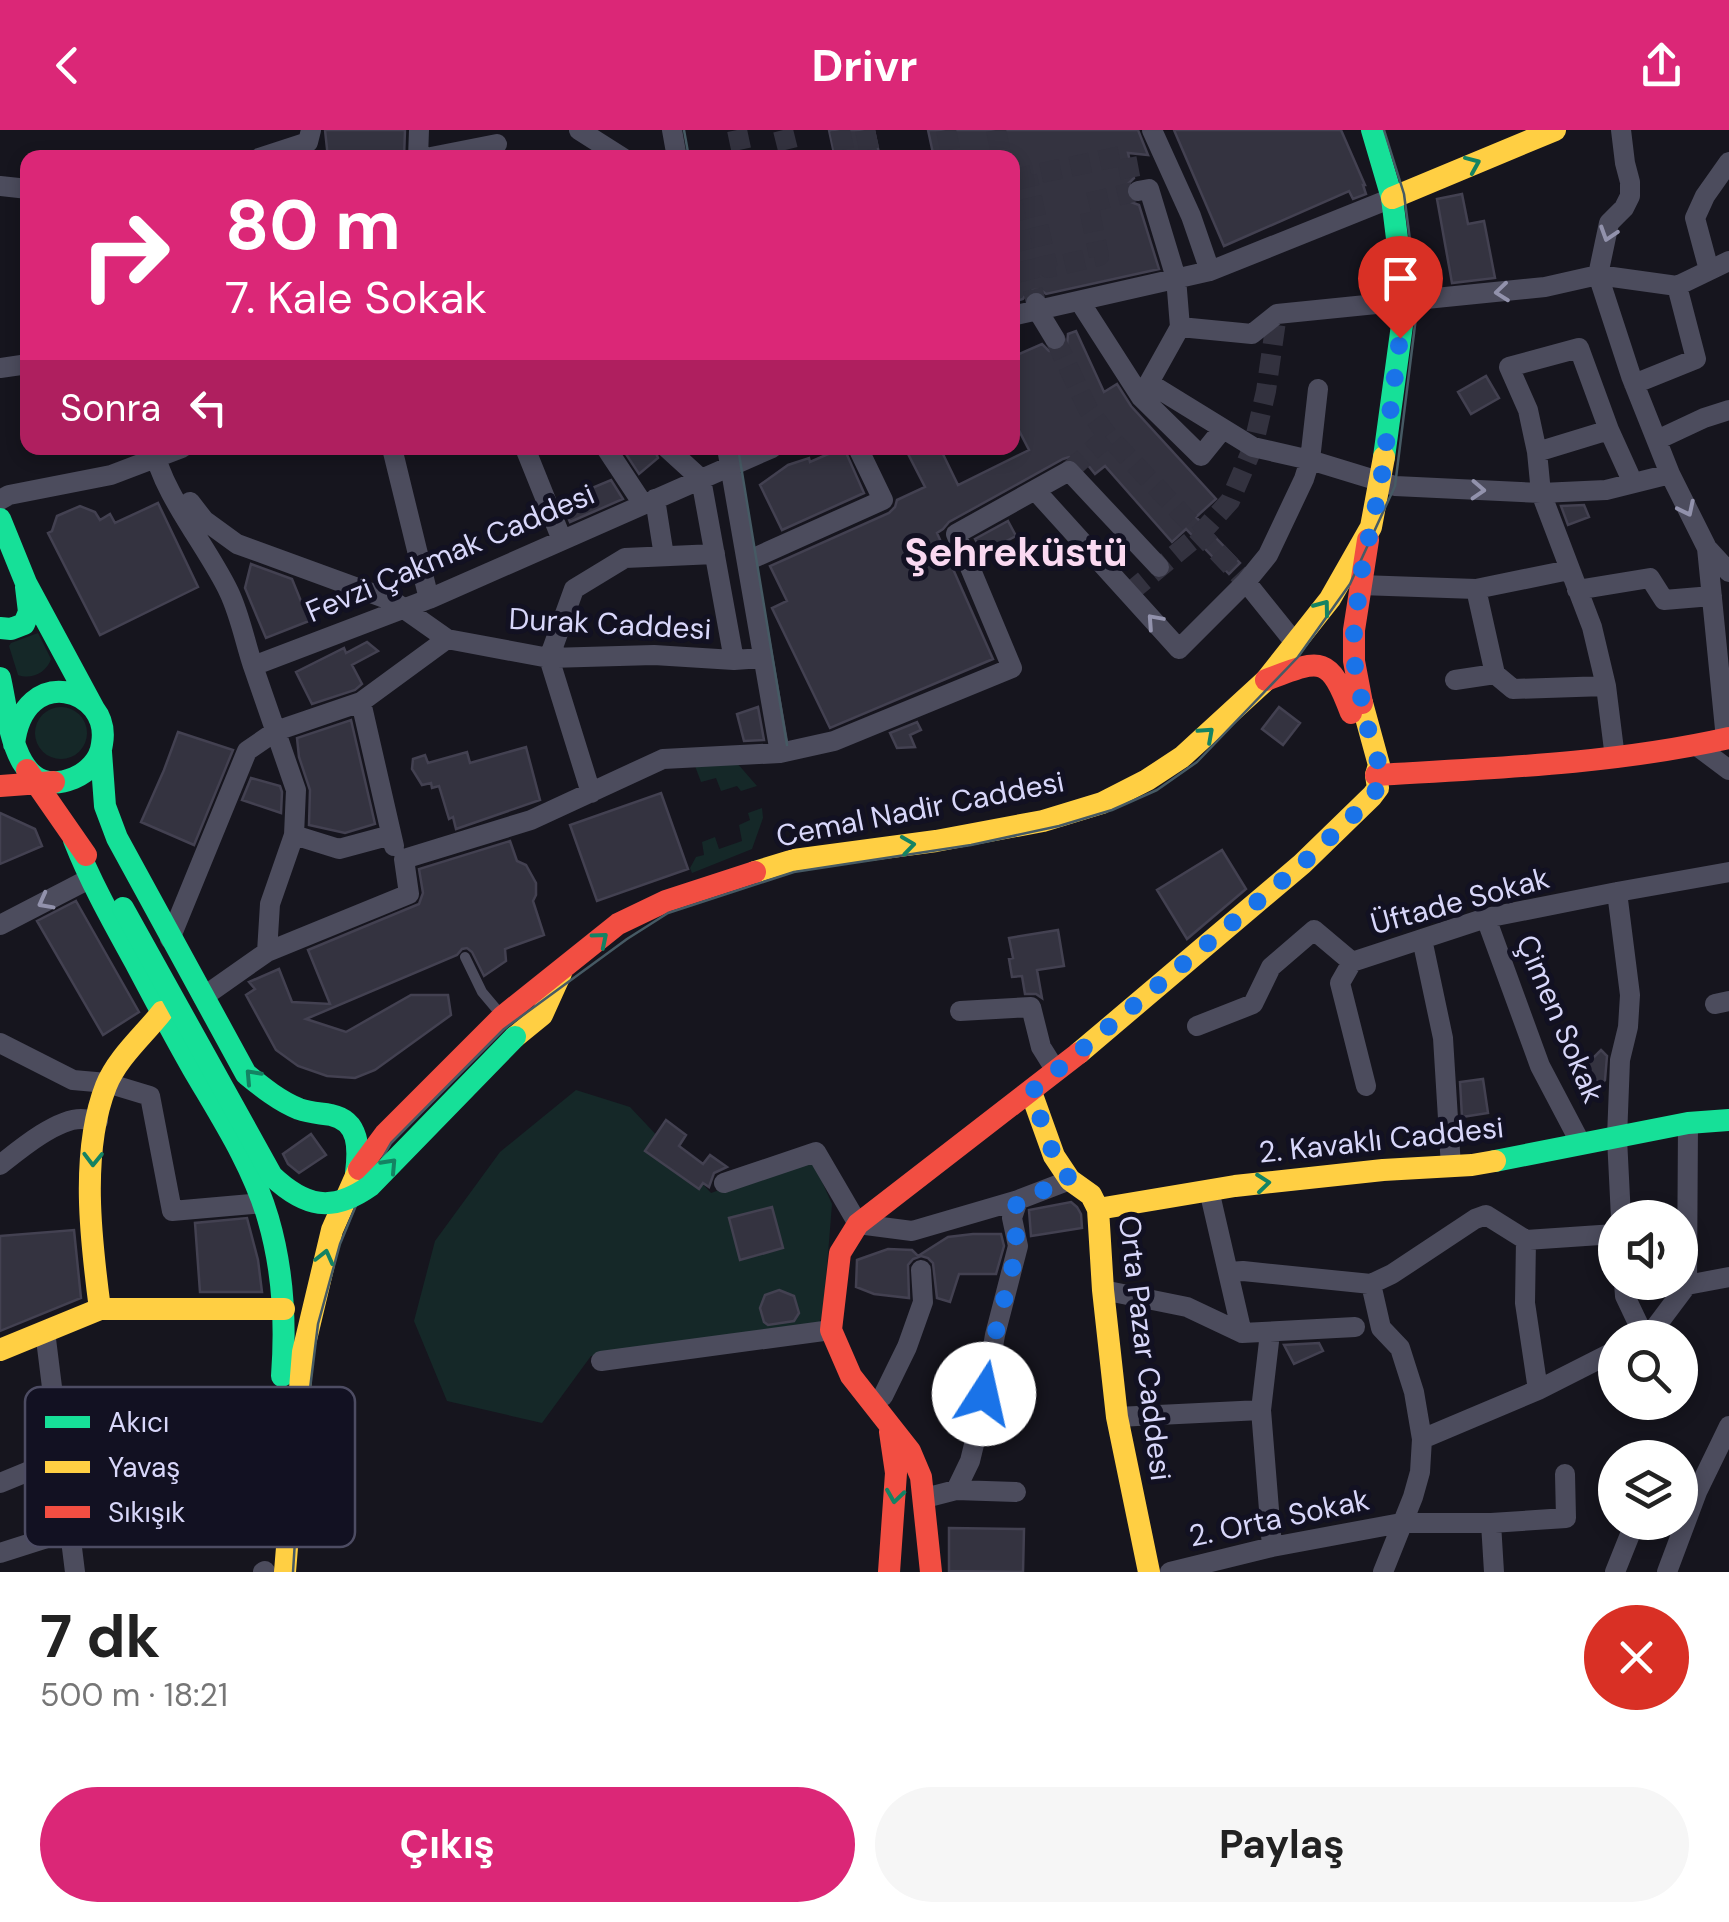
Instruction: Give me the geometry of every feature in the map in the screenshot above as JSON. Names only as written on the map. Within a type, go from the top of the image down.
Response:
[{"type":"main road","points":[[931,1572],[922,1477],[910,1452],[851,1376],[831,1330],[840,1254],[858,1224],[1031,1092],[1302,864],[1378,788],[1379,765],[1354,661],[1354,630],[1381,482],[1405,302],[1392,198],[1372,130]]},
{"type":"main road","points":[[1392,198],[1554,130]]},
{"type":"main road","points":[[0,520],[26,583],[101,722],[105,806],[117,838],[170,938],[246,1074],[270,1094],[303,1111],[338,1115],[352,1126],[359,1147],[356,1173]]},
{"type":"main road","name":"Cemal Nadir Caddesi","points":[[294,1351],[340,1206],[356,1173],[385,1134],[509,1026],[542,1015],[562,970],[618,924],[666,901],[794,860],[1043,821],[1102,803],[1148,780],[1182,756],[1266,680],[1330,598],[1371,527]]},
{"type":"main road","points":[[0,628],[21,628],[28,620],[26,583]]},
{"type":"main road","points":[[1266,680],[1309,663],[1324,665],[1342,687],[1368,765],[1376,775]]},
{"type":"main road","points":[[0,678],[8,730],[18,758],[39,779],[74,840],[122,908],[272,1176],[289,1192],[308,1202],[352,1198],[379,1177],[424,1128],[509,1026]]},
{"type":"main road","points":[[8,730],[28,703],[40,695],[70,693],[94,709]]},
{"type":"main road","points":[[1376,775],[1616,758],[1727,738]]},
{"type":"main road","points":[[0,786],[39,779],[69,781],[83,775],[101,752]]},
{"type":"main road","points":[[74,840],[89,878],[241,1154],[263,1204],[294,1351],[293,1387]]},
{"type":"main road","points":[[100,1309],[91,1250],[94,1136],[107,1083],[162,1012]]},
{"type":"main road","name":"Orta Pazar Caddesi","points":[[1031,1092],[1054,1156],[1070,1180],[1091,1194],[1098,1208],[1117,1417],[1148,1572]]},
{"type":"main road","name":"2. Kavaklı Caddesi","points":[[1098,1208],[1209,1190],[1383,1170],[1472,1165],[1688,1123],[1729,1120]]},
{"type":"main road","points":[[241,1154],[273,1198],[287,1208],[314,1216],[340,1206]]},
{"type":"main road","points":[[0,1350],[100,1309],[284,1309]]},
{"type":"main road","points":[[289,1387],[294,1351]]},
{"type":"main road","points":[[887,1421],[895,1448],[897,1477],[888,1572]]},
{"type":"main road","points":[[264,1572],[267,1547]]},
{"type":"main road","points":[[285,1572],[286,1547]]},
{"type":"street","points":[[283,150],[308,142],[311,130]]},
{"type":"street","points":[[579,130],[610,150]]},
{"type":"street","points":[[1152,130],[1191,216],[1210,270]]},
{"type":"street","points":[[1622,130],[1630,196],[1609,222],[1598,275],[1634,384],[1670,474],[1706,548],[1729,572]]},
{"type":"street","points":[[465,150],[497,144]]},
{"type":"street","points":[[1709,270],[1695,218],[1729,162]]},
{"type":"street","points":[[1138,191],[1149,189],[1176,278],[1180,327],[1145,390]]},
{"type":"street","points":[[1020,313],[1210,270],[1392,198]]},
{"type":"street","points":[[1180,327],[1252,334],[1277,314],[1544,288],[1598,275],[1677,286],[1729,261]]},
{"type":"street","points":[[1634,384],[1696,359],[1677,286]]},
{"type":"street","points":[[1080,302],[1145,390],[1201,456],[1222,430]]},
{"type":"street","points":[[1037,306],[1055,339]]},
{"type":"street","points":[[1616,758],[1606,686],[1592,627],[1540,493],[1528,410],[1509,367],[1579,348],[1633,483]]},
{"type":"street","points":[[1034,490],[1180,648],[1268,555],[1310,460],[1318,388]]},
{"type":"street","points":[[1145,390],[1252,447],[1395,486],[1540,493],[1606,490],[1670,474]]},
{"type":"street","points":[[1658,440],[1729,410]]},
{"type":"street","points":[[1537,452],[1609,430]]},
{"type":"street","points":[[0,500],[9,494],[111,474],[151,455]]},
{"type":"street","points":[[156,455],[168,486],[230,593],[296,790],[294,834],[270,904],[267,952]]},
{"type":"street","name":"Durak Caddesi","points":[[156,455],[204,520],[237,544],[392,600],[447,639],[550,658],[762,658]]},
{"type":"street","points":[[394,455],[429,599]]},
{"type":"street","points":[[529,455],[562,540]]},
{"type":"street","points":[[612,455],[649,502],[664,556]]},
{"type":"street","points":[[675,455],[701,479],[734,660]]},
{"type":"street","points":[[747,562],[883,500],[861,455]]},
{"type":"street","points":[[733,458],[780,753]]},
{"type":"street","name":"Fevzi Çakmak Caddesi","points":[[253,666],[429,599],[701,479],[733,458]]},
{"type":"street","points":[[404,858],[532,820],[663,759],[780,753],[834,741],[1012,668],[956,534],[1069,471],[1159,567]]},
{"type":"street","points":[[1706,548],[1727,738]]},
{"type":"street","points":[[592,793],[550,658],[574,590],[625,558],[714,554]]},
{"type":"street","points":[[1360,585],[1476,589],[1650,578],[1664,600],[1712,596]]},
{"type":"street","points":[[1246,582],[1295,643]]},
{"type":"street","points":[[1476,589],[1495,674],[1513,689],[1606,686]]},
{"type":"street","points":[[170,938],[247,751],[276,730],[362,702],[447,639]]},
{"type":"street","points":[[1455,680],[1495,674]]},
{"type":"street","points":[[203,997],[267,952],[409,894],[404,858],[395,851],[362,702]]},
{"type":"street","points":[[1698,746],[1729,770]]},
{"type":"street","points":[[294,834],[339,849],[391,835]]},
{"type":"street","name":"Üftade Sokak","points":[[1197,1026],[1253,1004],[1270,967],[1314,930],[1352,962],[1486,918],[1723,873]]},
{"type":"street","points":[[0,925],[89,878]]},
{"type":"street","points":[[1617,892],[1630,995],[1620,1060],[1617,1138],[1620,1200]]},
{"type":"street","name":"Çimen Sokak","points":[[1486,918],[1540,1066],[1580,1142]]},
{"type":"street","points":[[1422,939],[1443,1038],[1451,1166]]},
{"type":"street","points":[[1352,962],[1340,984],[1366,1086]]},
{"type":"street","points":[[960,1011],[1030,1008],[1041,1048],[1056,1071]]},
{"type":"street","points":[[0,1043],[73,1080],[107,1083],[150,1096],[172,1210],[263,1204]]},
{"type":"street","points":[[0,1165],[28,1143],[66,1122],[78,1118],[98,1121]]},
{"type":"street","points":[[1688,1123],[1688,1200]]},
{"type":"street","points":[[724,1183],[816,1152],[858,1224],[912,1231],[1018,1200],[1070,1180]]},
{"type":"street","points":[[1209,1190],[1242,1333]]},
{"type":"street","points":[[956,1490],[970,1461],[987,1368],[1018,1246],[1012,1218],[1018,1200]]},
{"type":"street","points":[[1228,1272],[1243,1270],[1371,1284],[1486,1215],[1526,1240],[1598,1235]]},
{"type":"street","points":[[1526,1240],[1524,1303],[1538,1390]]},
{"type":"street","points":[[883,1396],[923,1302],[921,1270]]},
{"type":"street","points":[[1698,1284],[1729,1278]]},
{"type":"street","points":[[1371,1284],[1381,1328],[1400,1348],[1414,1392],[1422,1439],[1414,1497],[1382,1572]]},
{"type":"street","points":[[1103,1290],[1187,1308],[1242,1333],[1354,1327]]},
{"type":"street","points":[[1661,1320],[1677,1300]]},
{"type":"street","points":[[600,1361],[831,1330]]},
{"type":"street","points":[[45,1331],[52,1387]]},
{"type":"street","points":[[1270,1332],[1261,1410],[1272,1547]]},
{"type":"street","points":[[1422,1439],[1598,1360]]},
{"type":"street","points":[[1117,1417],[1261,1410]]},
{"type":"street","points":[[1698,1480],[1729,1426]]},
{"type":"street","points":[[0,1484],[25,1473]]},
{"type":"street","name":"2. Orta Sokak","points":[[1170,1572],[1272,1547],[1401,1523],[1566,1518],[1565,1474]]},
{"type":"street","points":[[925,1498],[956,1490],[1016,1492]]},
{"type":"street","points":[[1490,1523],[1494,1572]]},
{"type":"street","points":[[1615,1572],[1628,1540]]},
{"type":"street","points":[[1667,1572],[1676,1540]]},
{"type":"street","points":[[0,1552],[25,1544]]},
{"type":"street","points":[[71,1547],[75,1572]]},
{"type":"lane","points":[[464,957],[482,992],[509,1026]]},
{"type":"green space","points":[[38,633],[51,659],[49,664],[34,676],[18,675],[9,646]]},
{"type":"green space","points":[[61,707],[79,715],[87,733],[79,751],[61,759],[43,751],[35,733],[43,715]]},
{"type":"green space","points":[[737,763],[757,786],[721,791],[716,778],[701,782],[695,766]]},
{"type":"green space","points":[[762,808],[763,818],[752,849],[692,873],[690,868],[696,857],[704,855],[702,842],[715,837],[719,849],[742,841],[739,825],[750,820],[748,813]]},
{"type":"green space","points":[[576,1090],[630,1107],[711,1193],[811,1157],[832,1204],[823,1317],[819,1322],[591,1356],[542,1423],[447,1401],[414,1321],[435,1241],[500,1152]]},
{"type":"building","points":[[325,130],[405,130],[404,150],[327,150]]},
{"type":"building","points":[[829,130],[874,130],[878,150],[833,150]]},
{"type":"building","points":[[928,130],[1138,130],[1148,155],[1128,153],[1134,178],[1124,192],[1128,201],[1139,205],[1159,269],[1046,294],[1034,290],[1020,300],[1020,150],[932,150]]},
{"type":"building","points":[[1174,130],[1341,130],[1366,194],[1353,199],[1349,191],[1224,246]]},
{"type":"building","points":[[1462,194],[1468,224],[1484,221],[1495,278],[1452,283],[1437,199]]},
{"type":"building","points":[[1076,331],[1104,392],[1117,384],[1131,406],[1216,499],[1196,517],[1240,563],[1229,574],[1186,529],[1172,542],[1105,466],[1095,474],[1083,459],[1063,459],[949,522],[937,533],[993,659],[830,728],[772,608],[787,601],[770,566],[889,513],[897,500],[925,487],[909,455],[943,455],[958,485],[1029,450],[1020,433],[1020,354],[1042,344],[1049,351],[1061,351],[1067,345],[1068,334]]},
{"type":"building","points":[[1486,376],[1499,398],[1471,414],[1458,392]]},
{"type":"building","points":[[627,455],[657,455],[658,458],[639,474]]},
{"type":"building","points":[[826,455],[847,455],[864,493],[782,530],[760,485],[788,465],[809,458],[810,462]]},
{"type":"building","points":[[611,480],[623,499],[570,522],[561,501]]},
{"type":"building","points":[[158,503],[198,587],[100,635],[48,533],[57,516],[80,506],[95,512],[100,520],[110,514],[115,523]]},
{"type":"building","points":[[1584,505],[1589,517],[1568,525],[1561,506]]},
{"type":"building","points":[[1008,521],[1016,536],[983,553],[975,539]]},
{"type":"building","points":[[251,564],[292,579],[309,621],[266,638],[245,588]]},
{"type":"building","points":[[367,642],[378,651],[352,665],[362,684],[312,704],[296,672],[344,648],[346,653]]},
{"type":"building","points":[[758,707],[764,740],[744,741],[737,714]]},
{"type":"building","points":[[1279,707],[1300,723],[1283,745],[1262,729]]},
{"type":"building","points":[[351,720],[375,824],[345,833],[309,825],[310,790],[297,738]]},
{"type":"building","points":[[917,722],[921,730],[910,735],[915,747],[897,748],[890,733]]},
{"type":"building","points":[[178,732],[233,750],[194,845],[141,822]]},
{"type":"building","points":[[526,747],[540,800],[456,829],[439,786],[422,785],[412,769],[413,759],[425,755],[428,763],[467,752],[470,763]]},
{"type":"building","points":[[251,778],[280,786],[281,813],[242,800]]},
{"type":"building","points":[[661,793],[688,869],[597,901],[570,825]]},
{"type":"building","points":[[0,813],[35,829],[42,846],[0,864]]},
{"type":"building","points":[[510,841],[517,861],[526,865],[536,883],[533,901],[544,935],[505,949],[506,961],[484,976],[472,952],[462,949],[457,955],[306,1019],[346,1032],[411,995],[448,995],[451,1015],[375,1070],[355,1078],[327,1076],[298,1066],[276,1050],[246,995],[255,989],[249,982],[279,969],[292,1002],[330,1004],[308,950],[419,904],[423,893],[419,869]]},
{"type":"building","points":[[1222,850],[1246,889],[1187,939],[1157,890]]},
{"type":"building","points":[[76,901],[139,1012],[103,1035],[37,921]]},
{"type":"building","points":[[1058,930],[1064,966],[1037,970],[1042,998],[1025,994],[1022,976],[1012,977],[1009,938]]},
{"type":"building","points":[[1601,1050],[1607,1056],[1601,1085],[1583,1068]]},
{"type":"building","points":[[1483,1079],[1488,1113],[1462,1117],[1460,1082]]},
{"type":"building","points":[[666,1120],[686,1135],[679,1146],[703,1164],[710,1155],[727,1167],[714,1173],[709,1187],[703,1183],[699,1189],[645,1151]]},
{"type":"building","points":[[311,1134],[326,1155],[299,1173],[283,1154]]},
{"type":"building","points":[[1071,1202],[1081,1214],[1082,1228],[1031,1236],[1029,1210]]},
{"type":"building","points":[[772,1207],[783,1248],[740,1260],[729,1218]]},
{"type":"building","points":[[247,1218],[262,1292],[200,1292],[195,1223]]},
{"type":"building","points":[[74,1230],[81,1298],[0,1331],[0,1236]]},
{"type":"building","points":[[1001,1234],[1004,1246],[996,1274],[959,1274],[950,1302],[937,1298],[933,1263],[921,1256],[908,1265],[909,1298],[874,1294],[856,1287],[857,1260],[888,1249],[912,1250],[918,1256],[948,1237]]},
{"type":"building","points":[[779,1290],[794,1296],[799,1313],[794,1321],[768,1325],[760,1308],[765,1295]]},
{"type":"building","points":[[1319,1343],[1323,1351],[1294,1364],[1284,1345]]},
{"type":"building","points":[[949,1528],[1024,1529],[1023,1572],[949,1571]]},
{"type":"tunnel","points":[[737,130],[741,150]]},
{"type":"tunnel","points":[[783,130],[788,150]]},
{"type":"tunnel","points":[[840,130],[844,150]]},
{"type":"tunnel","points":[[865,130],[869,150]]},
{"type":"tunnel","points":[[946,130],[950,150]]},
{"type":"tunnel","points":[[996,130],[1000,150]]},
{"type":"tunnel","points":[[1126,155],[1133,192],[1088,203],[1099,256],[1048,268],[1027,176],[1126,155]]},
{"type":"tunnel","points":[[1020,178],[1027,176]]},
{"type":"tunnel","points":[[1020,236],[1036,303]]},
{"type":"tunnel","points":[[1129,593],[1201,533],[1230,501],[1253,447],[1277,314]]},
{"type":"tunnel","points":[[1055,339],[1088,409],[1108,436],[1246,582]]},
{"type":"tunnel","points":[[1069,471],[1108,436]]},
{"type":"tram line","points":[[684,130],[688,150]]},
{"type":"tram line","points":[[310,1387],[318,1324],[340,1244],[357,1203],[391,1143],[504,1029],[668,913],[794,872],[971,845],[1059,826],[1112,810],[1157,790],[1197,762],[1298,657],[1350,584],[1395,486],[1418,301],[1404,194],[1384,130]]},
{"type":"tram line","points":[[739,455],[787,745]]},
{"type":"tram line","points":[[293,1572],[295,1547]]},
{"type":"traffic: fast","points":[[1372,130],[1392,198],[1405,303],[1384,457]]},
{"type":"traffic: fast","points":[[0,519],[26,583],[94,709]]},
{"type":"traffic: fast","points":[[0,628],[24,624],[29,612],[26,587]]},
{"type":"traffic: fast","points":[[0,678],[11,732],[17,751],[38,778],[53,782],[74,778],[88,769],[101,750],[101,725],[94,709],[81,698],[66,692],[49,693],[33,702],[21,718],[14,744]]},
{"type":"traffic: fast","points":[[101,752],[105,806],[117,838],[246,1074],[292,1106],[348,1123],[356,1137],[356,1173]]},
{"type":"traffic: fast","points":[[74,840],[178,1043],[235,1141],[261,1198],[280,1276],[282,1376]]},
{"type":"traffic: fast","points":[[123,908],[272,1176],[307,1200],[331,1203],[370,1186],[515,1037]]},
{"type":"traffic: fast","points":[[1495,1161],[1688,1123],[1729,1120]]},
{"type":"traffic: slow","points":[[1392,198],[1555,130]]},
{"type":"traffic: slow","points":[[755,872],[794,860],[936,841],[1043,821],[1102,803],[1182,757],[1266,680],[1330,599],[1371,527],[1384,457]]},
{"type":"traffic: slow","points":[[1079,1053],[1302,864],[1372,796],[1378,788],[1379,765],[1362,703]]},
{"type":"traffic: slow","points":[[515,1037],[542,1015],[561,973]]},
{"type":"traffic: slow","points":[[100,1309],[90,1197],[98,1112],[117,1066],[162,1012]]},
{"type":"traffic: slow","points":[[1031,1092],[1054,1156],[1070,1180],[1091,1195],[1098,1209],[1117,1417],[1149,1572]]},
{"type":"traffic: slow","points":[[1098,1209],[1235,1186],[1495,1161]]},
{"type":"traffic: slow","points":[[300,1387],[303,1352],[332,1230],[359,1169]]},
{"type":"traffic: slow","points":[[0,1350],[100,1309],[284,1309]]},
{"type":"traffic: slow","points":[[285,1572],[287,1547]]},
{"type":"traffic: jam","points":[[1362,703],[1354,661],[1354,630],[1368,540]]},
{"type":"traffic: jam","points":[[1266,680],[1299,668],[1321,666],[1336,680],[1351,713]]},
{"type":"traffic: jam","points":[[1376,775],[1598,759],[1729,738]]},
{"type":"traffic: jam","points":[[27,770],[86,855]]},
{"type":"traffic: jam","points":[[0,786],[54,782]]},
{"type":"traffic: jam","points":[[359,1169],[385,1134],[503,1016],[618,924],[666,901],[755,872]]},
{"type":"traffic: jam","points":[[931,1572],[921,1477],[910,1451],[851,1376],[831,1330],[840,1253],[858,1224],[1079,1053]]},
{"type":"traffic: jam","points":[[889,1572],[896,1473],[890,1432]]},
{"type":"district","name":"Şehreküstü","points":[[1016,552]]},
{"type":"route","points":[[984,1394],[1018,1246],[1012,1218],[1018,1200],[1070,1180],[1054,1156],[1031,1092],[1302,864],[1378,788],[1379,765],[1354,661],[1354,630],[1362,569],[1381,482],[1400,338]]}]
